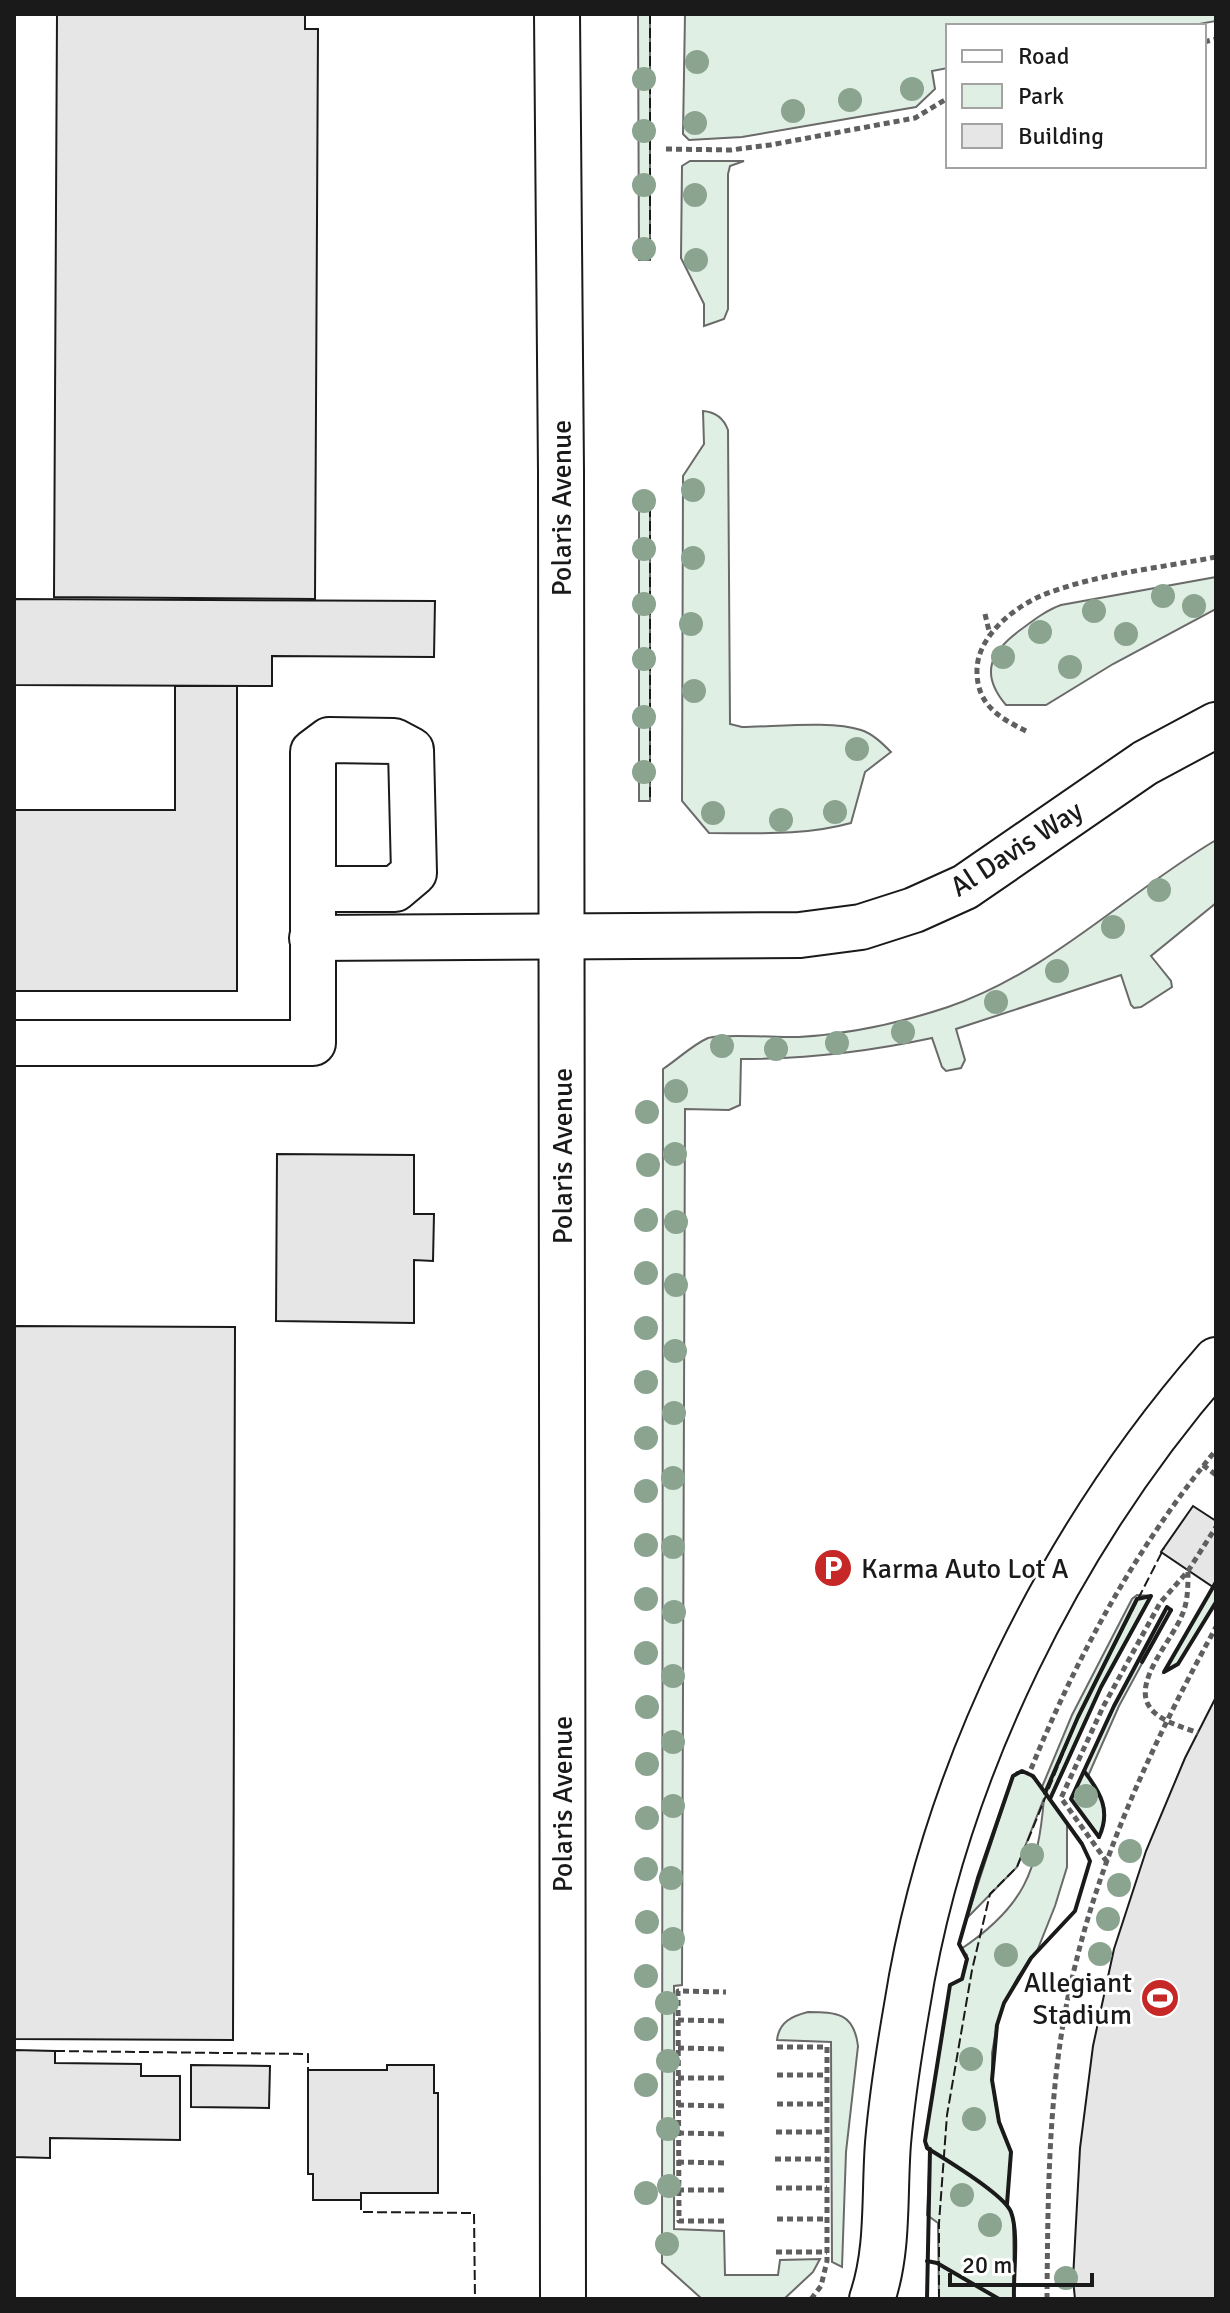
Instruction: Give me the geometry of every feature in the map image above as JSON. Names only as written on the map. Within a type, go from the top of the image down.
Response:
[{"type":"street","name":"Polaris Avenue","points":[[557,14],[561,471],[563,2299]]},
{"type":"street","name":"Al Davis Way","points":[[312,938],[800,935],[861,927],[914,910],[965,887],[1145,763],[1216,725]]},
{"type":"street","points":[[14,1043],[313,1043],[313,889]]},
{"type":"street","points":[[872,2299],[878,2282],[882,2250],[888,2141],[910,1987],[956,1810],[1010,1679],[1036,1625],[1096,1519],[1143,1451],[1216,1360]]},
{"type":"path","points":[[666,149],[744,148],[899,121],[915,118],[946,99]]},
{"type":"path","points":[[899,121],[901,132]]},
{"type":"path","points":[[1026,731],[995,715],[983,701],[977,681],[977,664],[983,645],[1011,615],[1040,596],[1093,581],[1216,557]]},
{"type":"path","points":[[985,614],[990,635]]},
{"type":"path","points":[[1031,1769],[1062,1696],[1113,1598],[1171,1506],[1216,1450]]},
{"type":"path","points":[[1203,1465],[1216,1475]]},
{"type":"path","points":[[1107,1862],[1061,1798],[1140,1637],[1165,1595],[1188,1571],[1216,1527]]},
{"type":"path","points":[[1188,1571],[1181,1618],[1153,1666],[1145,1696],[1149,1707],[1157,1714],[1198,1733]]},
{"type":"path","points":[[1047,2299],[1050,2146],[1059,2052],[1075,1963],[1107,1862],[1139,1781],[1216,1627]]},
{"type":"path","points":[[724,2221],[679,2221],[678,1991],[726,1992]]},
{"type":"path","points":[[678,2020],[726,2021]]},
{"type":"path","points":[[777,2047],[827,2047],[827,2252],[821,2286],[811,2299]]},
{"type":"path","points":[[678,2048],[726,2049]]},
{"type":"path","points":[[777,2075],[827,2075]]},
{"type":"path","points":[[678,2078],[726,2078]]},
{"type":"path","points":[[777,2104],[827,2104]]},
{"type":"path","points":[[678,2105],[726,2106]]},
{"type":"path","points":[[776,2132],[826,2132]]},
{"type":"path","points":[[678,2133],[726,2134]]},
{"type":"path","points":[[775,2159],[827,2159]]},
{"type":"path","points":[[678,2162],[725,2163]]},
{"type":"path","points":[[776,2188],[827,2188]]},
{"type":"path","points":[[678,2190],[725,2190]]},
{"type":"path","points":[[777,2219],[827,2219]]},
{"type":"path","points":[[776,2252],[827,2252]]},
{"type":"green space","points":[[638,14],[650,14],[650,260],[639,260]]},
{"type":"green space","points":[[685,14],[1216,14],[1216,21],[1199,24],[946,24],[946,68],[932,71],[935,89],[916,107],[742,137],[689,140],[683,134]]},
{"type":"green space","points":[[690,161],[744,161],[730,166],[728,174],[728,309],[724,319],[704,326],[704,304],[681,258],[682,166]]},
{"type":"green space","points":[[703,411],[719,417],[728,430],[730,724],[742,727],[835,725],[861,730],[877,739],[891,752],[865,772],[851,823],[798,832],[709,833],[682,801],[683,476],[704,444]]},
{"type":"green space","points":[[639,493],[650,493],[650,801],[639,801]]},
{"type":"green space","points":[[1216,577],[1216,609],[1113,664],[1046,705],[1006,705],[997,693],[991,672],[997,653],[1012,636],[1051,609]]},
{"type":"green space","points":[[1216,840],[1216,903],[1151,956],[1171,981],[1172,987],[1141,1007],[1131,1005],[1121,975],[956,1029],[965,1060],[961,1068],[946,1071],[932,1038],[837,1054],[741,1059],[740,1105],[729,1110],[685,1109],[682,1985],[674,1986],[674,2229],[724,2231],[725,2275],[778,2275],[780,2260],[820,2259],[813,2272],[784,2299],[702,2299],[662,2263],[663,1069],[708,1038],[818,1036],[856,1030],[930,1013],[985,992],[1054,953]]},
{"type":"green space","points":[[1216,1582],[1216,1602],[1178,1664],[1164,1672]]},
{"type":"green space","points":[[1137,1595],[1151,1596],[1101,1687],[1050,1799],[1067,1823],[1067,1867],[1037,1951],[1004,2003],[992,2053],[995,2102],[1011,2152],[1007,2203],[1013,2218],[1014,2299],[939,2299],[938,2223],[927,2215],[930,2149],[925,2141],[950,1985],[962,1979],[967,1955],[961,1949],[1000,1918],[1024,1885],[1037,1846],[1044,1798],[1017,1867],[967,1918],[1013,1776],[1017,1772],[1027,1772],[1042,1787],[1072,1715],[1132,1599]]},
{"type":"green space","points":[[1167,1607],[1171,1610],[1119,1706],[1088,1776],[1104,1805],[1105,1819],[1099,1837],[1071,1799],[1114,1706]]},
{"type":"green space","points":[[808,2012],[836,2014],[848,2021],[853,2027],[858,2046],[846,2152],[842,2267],[832,2262],[831,2042],[777,2040],[780,2029],[787,2021]]},
{"type":"building","points":[[57,14],[305,14],[305,29],[318,29],[315,599],[54,597]]},
{"type":"building","points":[[14,599],[435,601],[434,657],[272,656],[272,686],[14,685]]},
{"type":"building","points":[[175,686],[237,686],[237,991],[14,991],[14,810],[175,810]]},
{"type":"building","points":[[277,1154],[414,1155],[414,1214],[434,1214],[433,1261],[414,1260],[414,1323],[276,1321]]},
{"type":"building","points":[[14,1326],[235,1327],[233,2040],[14,2039]]},
{"type":"building","points":[[1193,1506],[1216,1521],[1216,1582],[1213,1587],[1161,1552]]},
{"type":"building","name":"Allegiant Stadium","points":[[1216,1697],[1216,2299],[1075,2299],[1073,2279],[1080,2148],[1093,2046],[1114,1949],[1146,1851],[1185,1758]]},
{"type":"building","points":[[15,2050],[55,2051],[55,2063],[141,2064],[141,2076],[180,2076],[180,2140],[50,2138],[50,2158],[14,2157]]},
{"type":"building","points":[[191,2065],[270,2066],[269,2108],[191,2107]]},
{"type":"building","points":[[387,2065],[434,2065],[434,2093],[438,2093],[438,2193],[361,2193],[361,2200],[313,2200],[313,2174],[308,2174],[308,2070],[387,2070]]},
{"type":"fence","points":[[650,14],[650,260]]},
{"type":"fence","points":[[650,493],[650,801]]},
{"type":"fence","points":[[939,2299],[939,2223],[947,2115],[972,1970],[990,1894],[1017,1867],[1078,1717],[1164,1548]]},
{"type":"fence","points":[[55,2051],[308,2054],[308,2070]]},
{"type":"fence","points":[[361,2200],[361,2212],[474,2213],[475,2299]]},
{"type":"wall","points":[[1216,1582],[1164,1672],[1178,1664],[1216,1602]]},
{"type":"wall","points":[[1045,1793],[1078,1717],[1137,1599],[1151,1596],[1101,1687],[1050,1799]]},
{"type":"wall","points":[[1099,1837],[1071,1799],[1114,1706],[1167,1607],[1171,1610]]},
{"type":"wall","points":[[1142,1662],[1171,1610]]},
{"type":"wall","points":[[1007,2204],[1011,2152],[999,2122],[992,2080],[997,2025],[1004,2003],[1031,1958],[1075,1911],[1090,1861],[1082,1844],[1033,1776],[1022,1771],[1013,1776],[959,1944],[967,1959],[962,1979],[950,1985],[925,2141],[927,2148],[986,2187],[1011,2212],[1015,2242],[1014,2299]]},
{"type":"wall","points":[[1084,1771],[1095,1787],[1104,1810],[1099,1837]]},
{"type":"wall","points":[[927,2299],[930,2149]]},
{"type":"wall","points":[[927,2261],[937,2263],[999,2299]]},
{"type":"place","name":"Karma Auto Lot A","points":[[833,1568]]},
{"type":"place","name":"Allegiant Stadium","points":[[1160,1998]]}]
